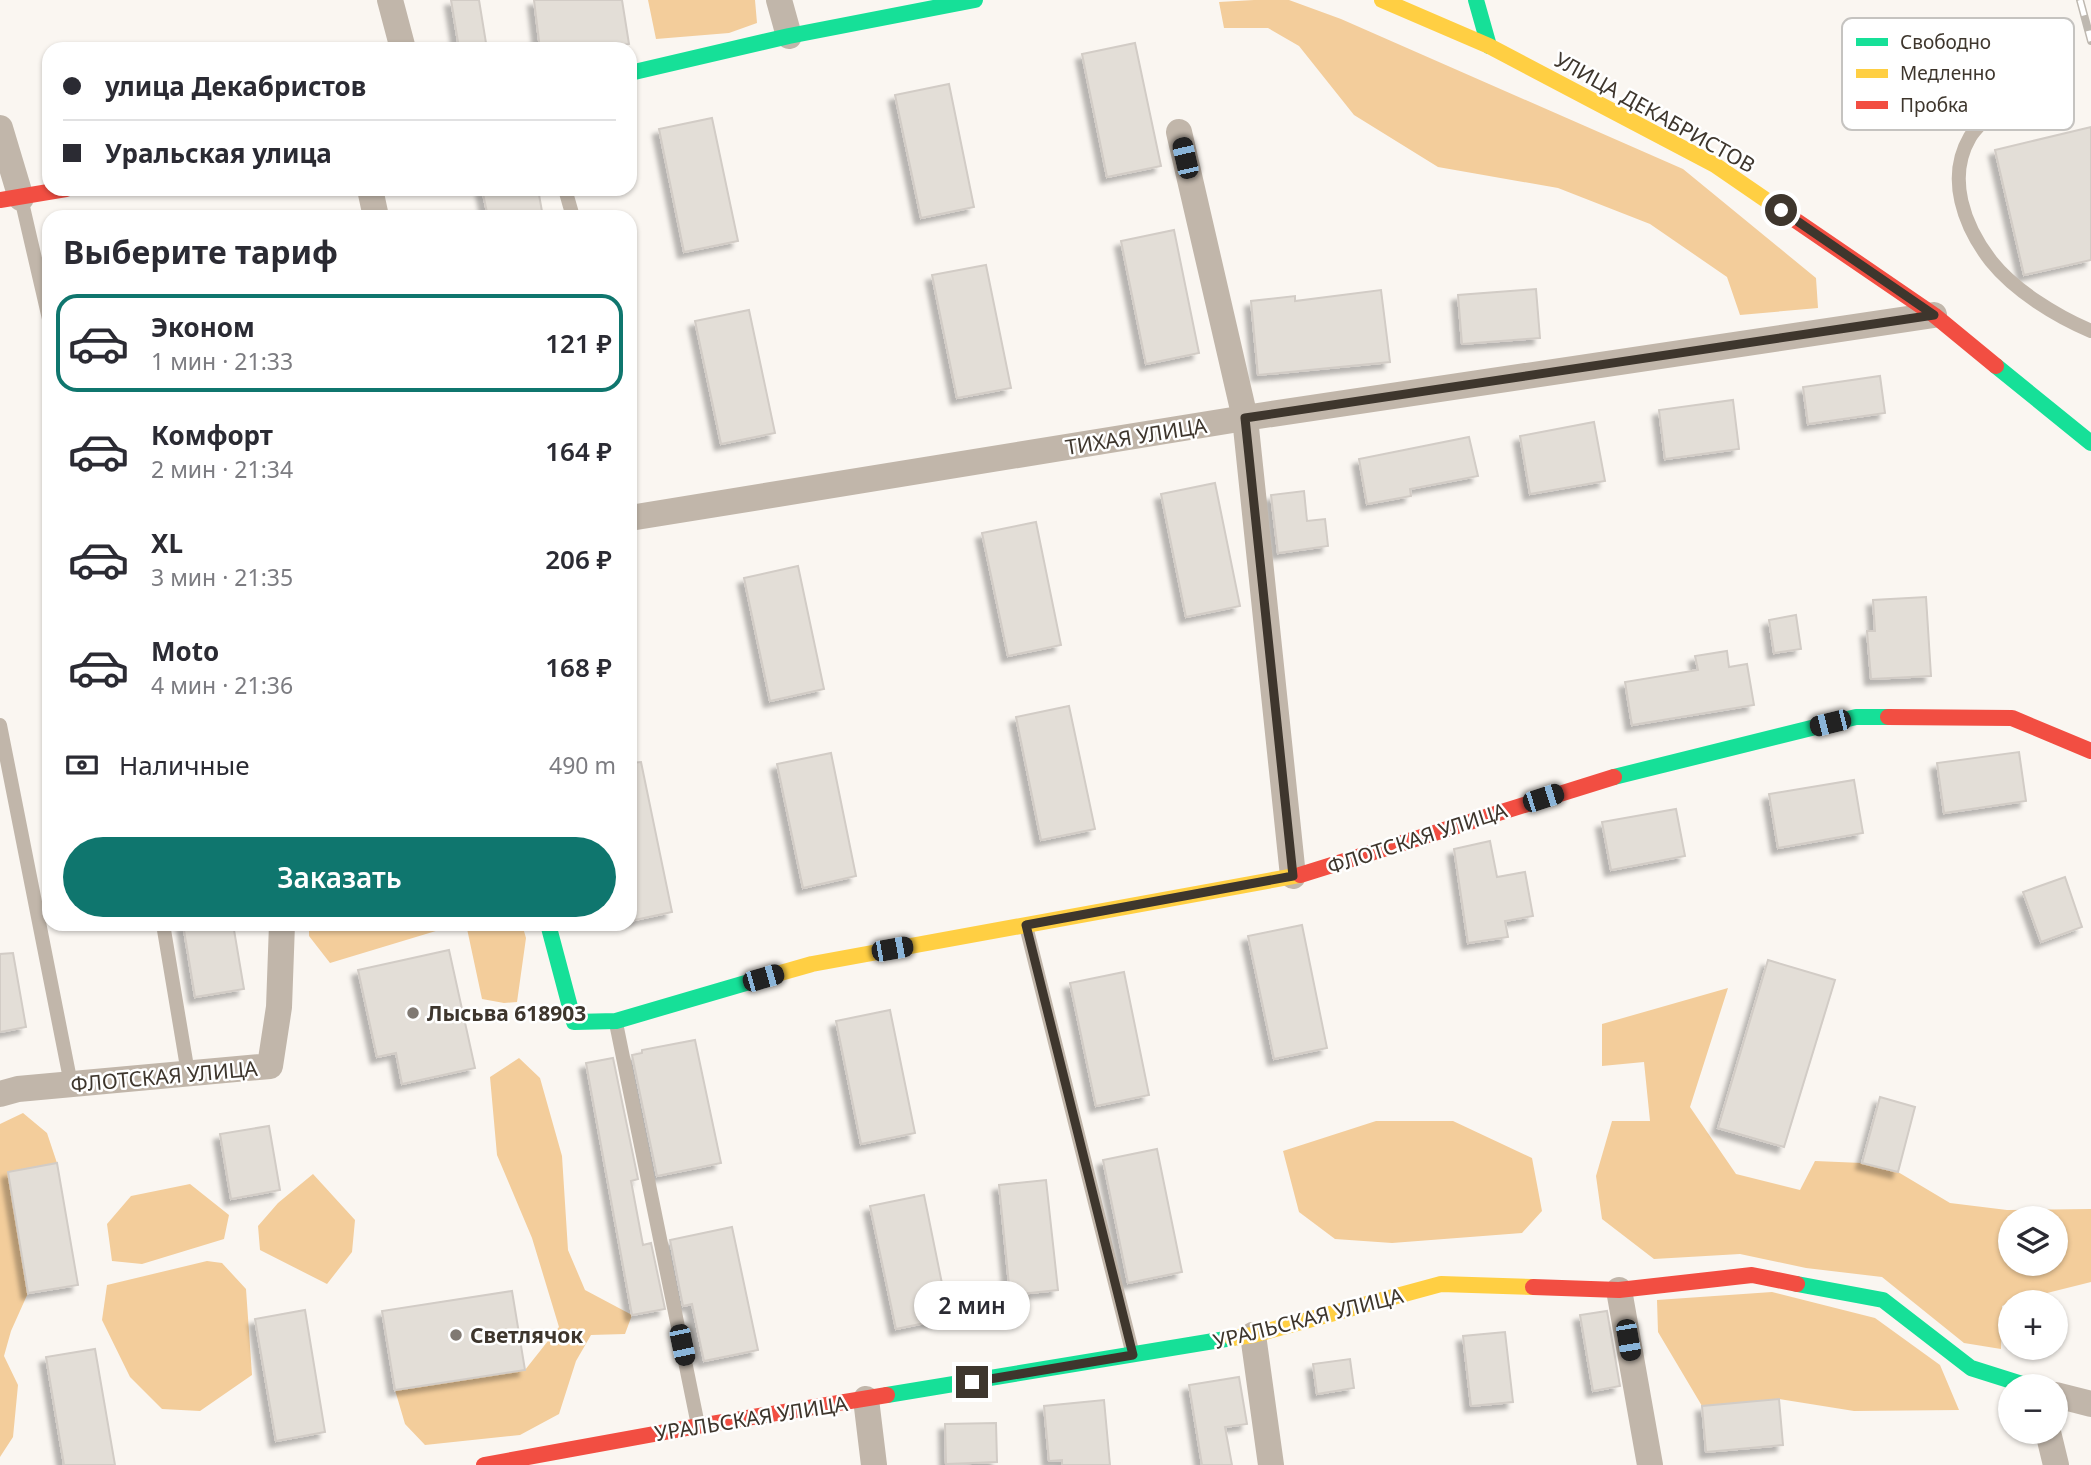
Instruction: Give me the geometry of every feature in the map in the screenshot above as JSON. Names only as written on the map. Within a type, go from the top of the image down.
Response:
[{"type":"street","points":[[390,0],[401,42]]},
{"type":"street","points":[[779,0],[789,36]]},
{"type":"street","points":[[637,71],[789,36],[975,0]]},
{"type":"street","name":"УЛИЦА ДЕКАБРИСТОВ","points":[[1382,0],[1489,46],[1715,164],[1934,315],[2091,443]]},
{"type":"street","points":[[1476,0],[1489,46]]},
{"type":"street","points":[[0,128],[11,199],[42,193]]},
{"type":"street","points":[[1179,132],[1245,418],[1293,876]]},
{"type":"street","name":"ТИХАЯ УЛИЦА","points":[[637,517],[1245,418],[1934,315]]},
{"type":"street","name":"ФЛОТСКАЯ УЛИЦА","points":[[550,931],[574,1022],[616,1021],[813,964],[1307,874],[1596,781],[1856,717],[2012,718],[2091,751]]},
{"type":"street","name":"ФЛОТСКАЯ УЛИЦА","points":[[0,1094],[18,1089],[270,1066],[279,1007],[282,931]]},
{"type":"street","name":"УРАЛЬСКАЯ УЛИЦА","points":[[484,1465],[528,1461],[698,1426],[1253,1335],[1441,1284],[1619,1290],[1752,1275],[1883,1300],[1971,1368],[1998,1377]]},
{"type":"street","points":[[1619,1290],[1650,1465]]},
{"type":"street","points":[[1253,1335],[1271,1465]]},
{"type":"street","points":[[2068,1398],[2091,1405]]},
{"type":"street","points":[[866,1399],[874,1465]]},
{"type":"street","points":[[2051,1444],[2056,1465]]},
{"type":"lane","points":[[1975,130],[1971,135],[1958,173],[1959,199],[1974,233],[1992,262],[2013,282],[2056,312],[2091,331]]},
{"type":"lane","points":[[11,199],[42,297]]},
{"type":"lane","points":[[0,725],[71,1084]]},
{"type":"lane","points":[[1026,925],[1133,1355]]},
{"type":"lane","points":[[164,931],[188,1073]]},
{"type":"lane","points":[[616,1021],[698,1426]]},
{"type":"shaded area","points":[[648,0],[755,0],[757,23],[729,33],[656,39]]},
{"type":"shaded area","points":[[1289,0],[1341,19],[1683,169],[1816,278],[1818,308],[1740,315],[1727,277],[1650,224],[1558,188],[1438,167],[1354,115],[1299,46],[1268,28],[1224,28],[1219,2]]},
{"type":"shaded area","points":[[309,931],[436,931],[330,963],[309,936]]},
{"type":"shaded area","points":[[467,931],[524,931],[526,938],[517,1002],[504,1003],[482,999]]},
{"type":"shaded area","points":[[1728,988],[1690,1107],[1736,1174],[1800,1190],[1815,1161],[1862,1163],[1898,1172],[1950,1203],[1998,1209],[1998,1276],[2068,1276],[2068,1209],[2091,1209],[2091,1282],[2059,1290],[1998,1290],[1998,1349],[1964,1343],[1882,1277],[1806,1268],[1740,1254],[1654,1259],[1602,1219],[1596,1176],[1612,1121],[1650,1121],[1644,1062],[1602,1066],[1602,1024]]},
{"type":"shaded area","points":[[519,1058],[540,1078],[562,1156],[568,1250],[585,1290],[632,1315],[625,1334],[591,1335],[576,1361],[559,1414],[520,1435],[425,1445],[405,1424],[395,1390],[525,1370],[559,1327],[532,1238],[497,1155],[490,1077]]},
{"type":"shaded area","points":[[23,1113],[47,1133],[57,1163],[8,1172],[28,1293],[11,1331],[4,1356],[18,1385],[13,1437],[0,1457],[0,1124]]},
{"type":"shaded area","points":[[1376,1121],[1453,1121],[1532,1158],[1542,1211],[1522,1233],[1392,1243],[1335,1239],[1299,1212],[1283,1151]]},
{"type":"shaded area","points":[[313,1174],[355,1220],[352,1252],[327,1284],[260,1250],[258,1226],[278,1203]]},
{"type":"shaded area","points":[[190,1184],[229,1215],[224,1239],[142,1264],[112,1261],[107,1224],[131,1196]]},
{"type":"shaded area","points":[[207,1261],[222,1263],[246,1289],[252,1375],[200,1411],[162,1409],[130,1377],[102,1320],[107,1285]]},
{"type":"shaded area","points":[[1772,1292],[1875,1318],[1940,1365],[1959,1410],[1854,1411],[1779,1399],[1702,1406],[1658,1332],[1657,1300]]},
{"type":"building","points":[[451,0],[479,0],[486,42],[458,42]]},
{"type":"building","points":[[534,0],[622,0],[629,42],[539,42]]},
{"type":"building","points":[[1135,43],[1161,166],[1107,177],[1082,54]]},
{"type":"building","points":[[949,84],[974,207],[921,218],[895,95]]},
{"type":"building","points":[[712,118],[738,241],[684,252],[659,129]]},
{"type":"building","points":[[2091,127],[2091,260],[2024,275],[1995,150]]},
{"type":"building","points":[[484,196],[539,196],[542,210],[486,210]]},
{"type":"building","points":[[1174,230],[1199,353],[1146,364],[1121,241]]},
{"type":"building","points":[[986,265],[1011,388],[957,398],[932,275]]},
{"type":"building","points":[[1536,289],[1540,338],[1462,344],[1458,295]]},
{"type":"building","points":[[1381,290],[1390,362],[1258,375],[1251,301],[1295,296],[1295,301]]},
{"type":"building","points":[[749,310],[775,433],[721,444],[695,321]]},
{"type":"building","points":[[1880,376],[1885,413],[1808,424],[1803,387]]},
{"type":"building","points":[[1733,400],[1739,449],[1665,459],[1659,410]]},
{"type":"building","points":[[1594,422],[1605,481],[1530,494],[1520,436]]},
{"type":"building","points":[[1469,437],[1478,476],[1410,489],[1411,496],[1367,504],[1359,459]]},
{"type":"building","points":[[1215,483],[1240,606],[1186,617],[1161,494]]},
{"type":"building","points":[[1304,491],[1307,521],[1325,519],[1328,546],[1278,553],[1271,495]]},
{"type":"building","points":[[1036,522],[1061,645],[1008,656],[982,533]]},
{"type":"building","points":[[798,566],[824,689],[770,701],[744,578]]},
{"type":"building","points":[[1926,597],[1931,676],[1871,679],[1867,631],[1875,631],[1873,600]]},
{"type":"building","points":[[1796,615],[1801,649],[1774,653],[1769,620]]},
{"type":"building","points":[[1727,651],[1729,667],[1747,664],[1754,705],[1632,725],[1625,682],[1698,670],[1695,656]]},
{"type":"building","points":[[1069,706],[1095,829],[1041,840],[1016,717]]},
{"type":"building","points":[[2019,752],[2026,801],[1944,813],[1937,763]]},
{"type":"building","points":[[831,753],[856,876],[803,888],[777,764]]},
{"type":"building","points":[[637,762],[641,762],[672,912],[637,920]]},
{"type":"building","points":[[1854,780],[1863,833],[1778,848],[1769,794]]},
{"type":"building","points":[[1676,809],[1685,856],[1611,870],[1602,822]]},
{"type":"building","points":[[1490,841],[1497,877],[1525,872],[1533,916],[1505,921],[1508,937],[1468,943],[1454,849]]},
{"type":"building","points":[[2065,877],[2082,927],[2041,942],[2023,892]]},
{"type":"building","points":[[1302,925],[1327,1048],[1274,1059],[1248,936]]},
{"type":"building","points":[[184,931],[234,931],[244,989],[195,997]]},
{"type":"building","points":[[449,950],[475,1068],[402,1084],[396,1053],[377,1057],[358,970]]},
{"type":"building","points":[[13,953],[26,1027],[0,1032],[0,954]]},
{"type":"building","points":[[1768,960],[1835,980],[1784,1147],[1718,1128]]},
{"type":"building","points":[[1124,972],[1149,1095],[1096,1106],[1070,983]]},
{"type":"building","points":[[890,1010],[915,1133],[861,1144],[836,1021]]},
{"type":"building","points":[[695,1040],[721,1163],[657,1176],[632,1055],[642,1053],[642,1050]]},
{"type":"building","points":[[613,1058],[638,1179],[631,1181],[643,1245],[651,1243],[665,1309],[632,1315],[586,1063]]},
{"type":"building","points":[[1880,1097],[1915,1107],[1898,1172],[1862,1163]]},
{"type":"building","points":[[269,1126],[280,1190],[231,1199],[220,1134]]},
{"type":"building","points":[[1157,1149],[1182,1272],[1128,1283],[1103,1160]]},
{"type":"building","points":[[57,1163],[78,1285],[28,1293],[8,1172]]},
{"type":"building","points":[[1046,1180],[1058,1290],[1010,1295],[999,1185]]},
{"type":"building","points":[[924,1195],[949,1318],[896,1329],[870,1206]]},
{"type":"building","points":[[732,1227],[758,1350],[704,1361],[692,1304],[683,1306],[670,1240]]},
{"type":"building","points":[[512,1291],[525,1370],[395,1390],[382,1311]]},
{"type":"building","points":[[305,1310],[325,1432],[276,1441],[255,1319]]},
{"type":"building","points":[[1607,1311],[1620,1386],[1593,1391],[1580,1315]]},
{"type":"building","points":[[1505,1332],[1513,1402],[1471,1406],[1463,1336]]},
{"type":"building","points":[[95,1349],[115,1465],[64,1465],[46,1357]]},
{"type":"building","points":[[1350,1359],[1354,1388],[1317,1394],[1313,1364]]},
{"type":"building","points":[[1239,1377],[1247,1424],[1225,1427],[1232,1465],[1202,1465],[1189,1385]]},
{"type":"building","points":[[1779,1399],[1783,1445],[1706,1452],[1702,1406]]},
{"type":"building","points":[[1104,1400],[1110,1465],[1062,1465],[1062,1460],[1049,1461],[1044,1406]]},
{"type":"building","points":[[996,1423],[997,1462],[946,1464],[945,1424]]},
{"type":"railway","points":[[2080,0],[2091,41]]},
{"type":"traffic: fast","points":[[637,71],[789,36],[975,0]]},
{"type":"traffic: fast","points":[[1476,0],[1489,46]]},
{"type":"traffic: fast","points":[[1996,366],[2091,443]]},
{"type":"traffic: fast","points":[[1614,777],[1856,717],[1888,717]]},
{"type":"traffic: fast","points":[[550,931],[574,1022],[616,1021],[756,980]]},
{"type":"traffic: fast","points":[[1797,1284],[1883,1300],[1971,1368],[1998,1377]]},
{"type":"traffic: fast","points":[[887,1395],[1232,1338]]},
{"type":"traffic: slow","points":[[1382,0],[1489,46],[1715,165],[1779,209]]},
{"type":"traffic: slow","points":[[756,980],[812,964],[1300,875]]},
{"type":"traffic: slow","points":[[1232,1338],[1253,1335],[1441,1284],[1533,1287]]},
{"type":"traffic: jam","points":[[0,200],[42,193]]},
{"type":"traffic: jam","points":[[1779,209],[1934,315],[1996,366]]},
{"type":"traffic: jam","points":[[1888,717],[2012,718],[2091,751]]},
{"type":"traffic: jam","points":[[1300,875],[1614,777]]},
{"type":"traffic: jam","points":[[1533,1287],[1619,1290],[1752,1275],[1797,1284]]},
{"type":"traffic: jam","points":[[484,1465],[887,1395]]},
{"type":"place","name":"Лысьва 618903","points":[[413,1013]]},
{"type":"place","name":"Светлячок","points":[[456,1335]]},
{"type":"route","points":[[972,1382],[1133,1355],[1026,925],[1293,876],[1245,418],[1934,315],[1781,210]]}]
